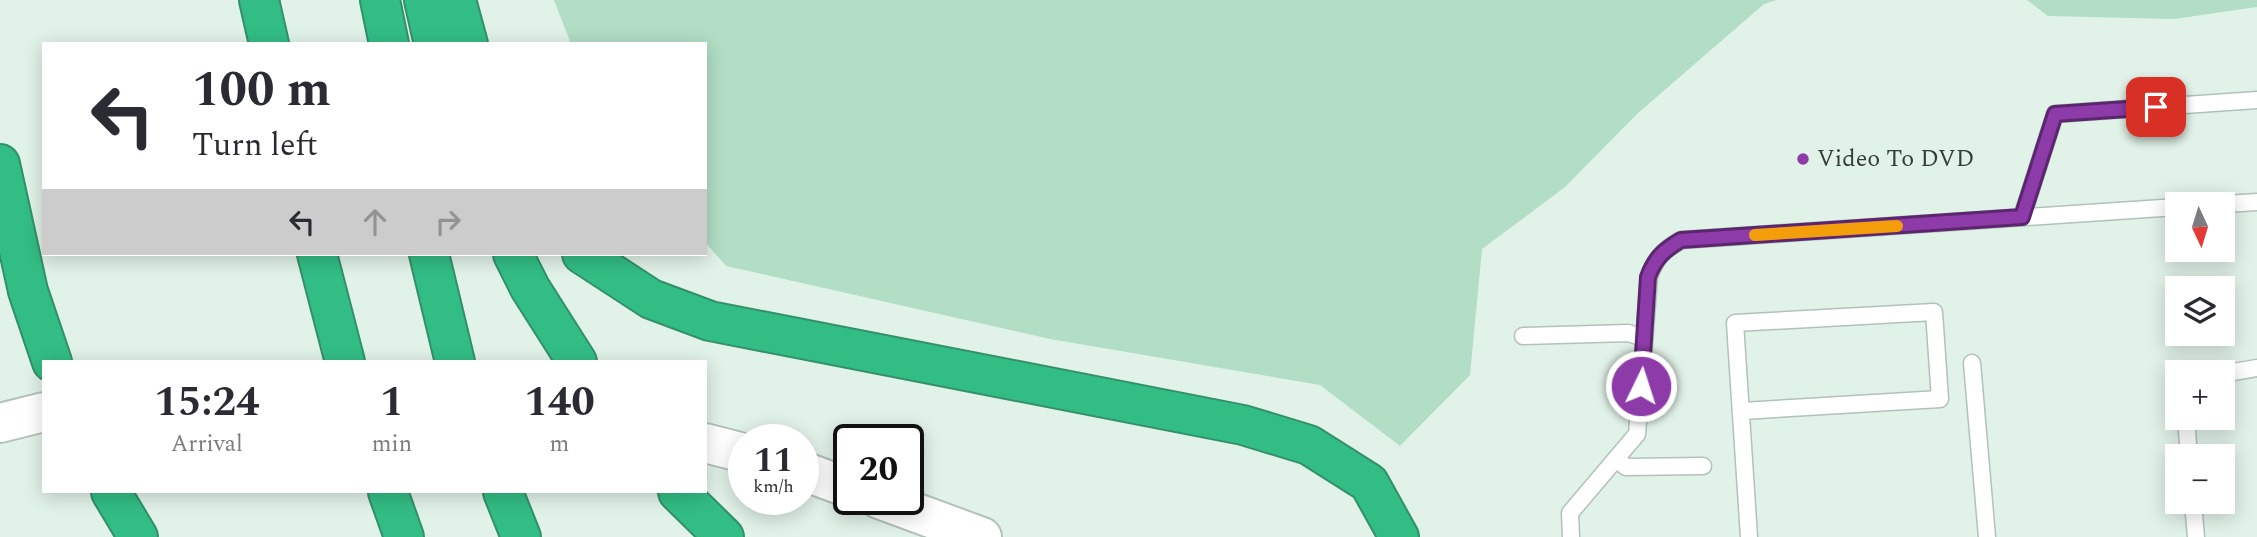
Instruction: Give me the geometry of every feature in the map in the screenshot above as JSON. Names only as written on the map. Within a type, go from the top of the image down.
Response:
[{"type":"highway","points":[[259,0],[269,42]]},
{"type":"highway","points":[[380,0],[389,42]]},
{"type":"highway","points":[[424,0],[434,42]]},
{"type":"highway","points":[[456,0],[467,42]]},
{"type":"highway","points":[[0,164],[28,290],[51,360]]},
{"type":"highway","points":[[514,256],[530,288],[576,360]]},
{"type":"highway","points":[[585,256],[651,299],[710,321],[1243,425],[1309,445],[1369,483],[1399,537]]},
{"type":"highway","points":[[319,265],[344,360]]},
{"type":"highway","points":[[431,265],[455,360]]},
{"type":"highway","points":[[112,493],[138,537]]},
{"type":"highway","points":[[679,493],[724,537]]},
{"type":"highway","points":[[389,494],[404,537]]},
{"type":"street","points":[[0,423],[42,412]]},
{"type":"street","points":[[707,444],[728,449]]},
{"type":"street","points":[[922,515],[982,537]]},
{"type":"lane","points":[[2022,217],[2055,114],[2257,100]]},
{"type":"lane","points":[[2235,203],[2257,202]]},
{"type":"lane","points":[[1571,537],[1570,513],[1637,434],[1648,277],[1654,261],[1666,249],[1681,240],[2165,208]]},
{"type":"lane","points":[[1742,411],[1940,399],[1934,312],[1735,323],[1749,537]]},
{"type":"lane","points":[[1523,336],[1628,333],[1644,338]]},
{"type":"lane","points":[[1972,363],[1987,537]]},
{"type":"lane","points":[[2235,372],[2257,368]]},
{"type":"lane","points":[[1616,460],[1626,467],[1703,466]]},
{"type":"lane","points":[[2194,514],[2196,537]]},
{"type":"green space","points":[[554,0],[1777,0],[1764,4],[1638,113],[1565,187],[1482,249],[1470,375],[1400,446],[1320,385],[1050,339],[726,266],[707,244],[707,42],[570,42]]},
{"type":"green space","points":[[2027,0],[2257,0],[2257,7],[2174,19],[2048,16]]},
{"type":"slow traffic","points":[[1755,235],[1897,226]]},
{"type":"place","name":"Video To DVD","points":[[1803,159]]},
{"type":"route","points":[[1641,386],[1648,277],[1654,261],[1666,249],[1681,240],[2022,217],[2055,114],[2156,107]]}]
